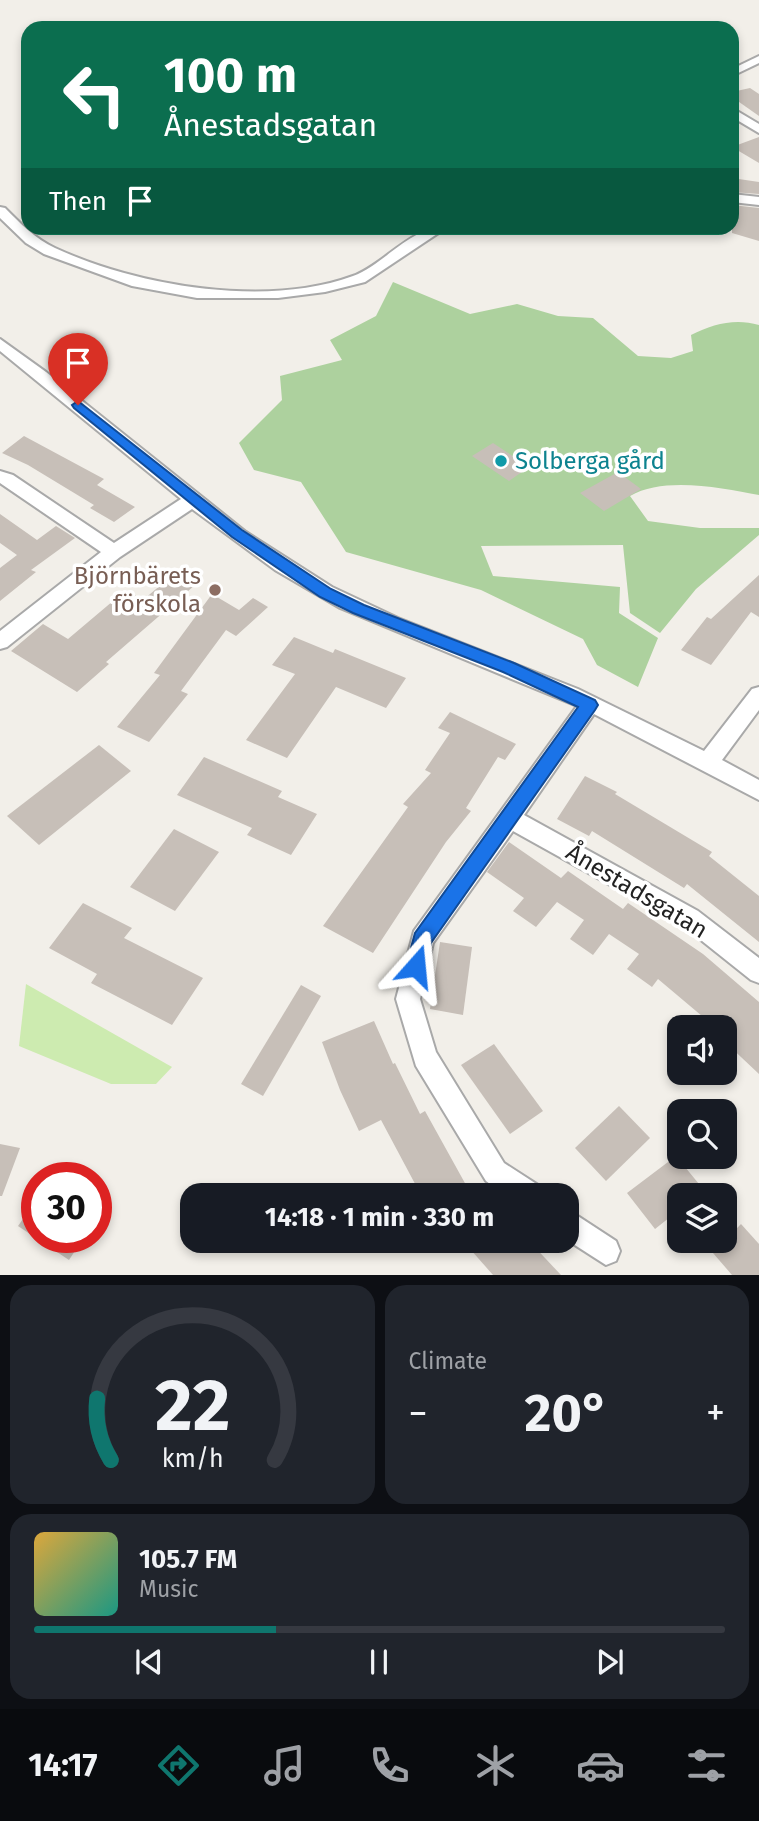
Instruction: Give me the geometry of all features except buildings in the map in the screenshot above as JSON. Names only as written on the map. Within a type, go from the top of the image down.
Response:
[{"type":"street","points":[[739,69],[759,59]]},
{"type":"street","points":[[739,116],[759,129]]},
{"type":"street","points":[[739,199],[759,201]]},
{"type":"street","points":[[0,211],[21,231]]},
{"type":"street","points":[[26,235],[49,251],[137,283],[197,294],[278,293],[325,288],[359,279],[428,235]]},
{"type":"street","points":[[0,344],[194,499],[274,560],[326,593],[359,609],[509,667],[708,762],[759,790]]},
{"type":"street","points":[[0,477],[7,479],[114,552]]},
{"type":"street","points":[[0,642],[114,552],[194,499]]},
{"type":"street","points":[[708,762],[759,695]]},
{"type":"street","points":[[510,1183],[495,1172],[425,1057],[408,999],[422,939],[589,705]]},
{"type":"street","name":"Ånestadsgatan","points":[[510,818],[690,918],[759,972]]},
{"type":"street","points":[[579,1232],[606,1251]]},
{"type":"green space","points":[[393,282],[470,314],[517,304],[558,316],[593,318],[638,356],[671,358],[693,351],[691,335],[716,325],[741,322],[759,325],[759,495],[711,487],[676,485],[659,486],[630,496],[648,521],[700,528],[759,528],[759,535],[696,589],[660,633],[630,613],[623,545],[481,546],[493,576],[620,587],[619,613],[658,638],[638,687],[597,665],[583,639],[481,590],[346,552],[301,482],[254,470],[239,443],[282,400],[280,376],[342,360],[330,340],[376,316]]},
{"type":"green space","points":[[26,984],[172,1067],[156,1084],[111,1084],[19,1046]]},
{"type":"place","name":"Solberga gård","points":[[501,461]]},
{"type":"place","name":"Björnbärets förskola","points":[[215,590]]},
{"type":"route","points":[[78,405],[237,534],[326,593],[359,609],[509,667],[589,705],[422,939],[416,966]]}]
